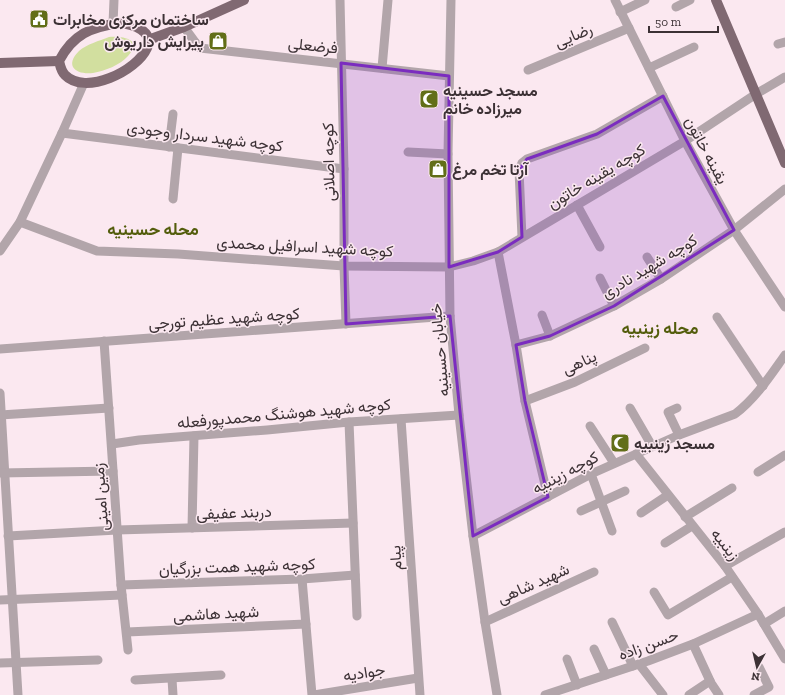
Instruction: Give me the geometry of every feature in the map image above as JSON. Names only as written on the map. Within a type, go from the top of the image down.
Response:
[{"type":"main road","points":[[148,40],[184,27],[244,0]]},
{"type":"main road","points":[[716,0],[785,163]]},
{"type":"main road","points":[[113,24],[129,24],[144,32],[148,40],[147,47],[142,56],[133,64],[116,75],[99,81],[84,83],[73,81],[64,74],[59,61],[65,50],[77,38],[95,28],[113,24]]},
{"type":"main road","points":[[0,63],[59,61]]},
{"type":"street","points":[[113,24],[114,0]]},
{"type":"street","name":"کوچه اصلانی","points":[[340,0],[346,324]]},
{"type":"street","points":[[382,68],[388,0]]},
{"type":"street","name":"خیابان حسینیه","points":[[451,0],[448,154],[450,316],[474,536],[485,622],[497,695]]},
{"type":"street","name":"یقینه خاتون","points":[[615,0],[685,141],[734,230],[785,307]]},
{"type":"street","points":[[620,12],[645,0]]},
{"type":"street","points":[[676,6],[690,0]]},
{"type":"street","name":"فرضعلی","points":[[184,27],[200,48],[449,76]]},
{"type":"street","name":"رضایی","points":[[528,70],[629,28]]},
{"type":"street","points":[[649,68],[694,47]]},
{"type":"street","name":"کوچه یقینه خاتون","points":[[449,267],[473,261],[498,252],[685,141],[756,94],[785,77]]},
{"type":"street","points":[[0,251],[20,222],[84,83]]},
{"type":"street","name":"کوچه یقینه خاتون","points":[[522,237],[519,170],[522,163],[527,159],[597,134],[663,96]]},
{"type":"street","points":[[173,114],[173,199]]},
{"type":"street","name":"کوچه شهید سردار وجودی","points":[[62,133],[344,169]]},
{"type":"street","points":[[408,152],[448,154]]},
{"type":"street","name":"کوچه شهید نادری","points":[[516,345],[550,336],[614,306],[661,279],[734,230],[785,189]]},
{"type":"street","points":[[577,204],[600,247]]},
{"type":"street","name":"کوچه شهید اسرافیل محمدی","points":[[20,222],[97,251],[178,254],[344,266],[449,267]]},
{"type":"street","points":[[498,252],[525,401],[548,497]]},
{"type":"street","points":[[647,257],[661,279]]},
{"type":"street","points":[[600,278],[614,306]]},
{"type":"street","points":[[542,315],[550,336]]},
{"type":"street","name":"کوچه شهید عظیم تورجی","points":[[0,349],[450,316]]},
{"type":"street","points":[[717,317],[763,386]]},
{"type":"street","name":"زمین امینی","points":[[104,341],[121,585],[128,650]]},
{"type":"street","name":"پناهی","points":[[525,401],[574,382],[645,348]]},
{"type":"street","name":"کوچه زینبیه","points":[[474,536],[614,463],[678,435],[735,414],[742,409],[763,386],[785,355]]},
{"type":"street","points":[[0,393],[3,506],[8,536],[18,695]]},
{"type":"street","points":[[1,416],[109,408]]},
{"type":"street","points":[[630,408],[652,446]]},
{"type":"street","points":[[677,408],[668,412],[678,435]]},
{"type":"street","name":"کوچه شهید هوشنگ محمدپورفعله","points":[[112,444],[139,440],[349,422],[460,415]]},
{"type":"street","name":"پیام","points":[[401,419],[420,695]]},
{"type":"street","points":[[349,422],[357,616]]},
{"type":"street","points":[[590,426],[614,463]]},
{"type":"street","points":[[192,528],[194,436]]},
{"type":"street","name":"زینبیه","points":[[636,454],[725,566],[758,614],[785,659]]},
{"type":"street","points":[[758,472],[785,455]]},
{"type":"street","points":[[2,473],[113,471]]},
{"type":"street","points":[[591,474],[612,531]]},
{"type":"street","points":[[685,517],[732,488]]},
{"type":"street","points":[[582,510],[625,491]]},
{"type":"street","points":[[641,514],[668,495]]},
{"type":"street","name":"دربند عفیفی","points":[[8,536],[117,530],[353,523]]},
{"type":"street","points":[[665,543],[692,526]]},
{"type":"street","points":[[725,566],[785,532]]},
{"type":"street","name":"شهید شاهی","points":[[485,622],[594,572]]},
{"type":"street","name":"کوچه شهید همت بزرگیان","points":[[121,585],[355,576]]},
{"type":"street","points":[[654,592],[668,615],[732,577]]},
{"type":"street","points":[[302,579],[313,695]]},
{"type":"street","points":[[0,600],[122,595]]},
{"type":"street","points":[[764,624],[785,611]]},
{"type":"street","name":"حسن زاده","points":[[545,695],[636,665],[693,644],[758,614]]},
{"type":"street","points":[[612,622],[636,665],[663,695]]},
{"type":"street","name":"شهید هاشمی","points":[[127,632],[306,624]]},
{"type":"street","points":[[693,644],[710,681],[719,695]]},
{"type":"street","points":[[594,648],[606,675]]},
{"type":"street","points":[[567,659],[577,685]]},
{"type":"street","points":[[0,663],[98,660]]},
{"type":"street","points":[[754,695],[769,687],[759,667]]},
{"type":"street","points":[[135,680],[222,675]]},
{"type":"street","name":"جوادیه","points":[[313,695],[371,690],[418,678]]},
{"type":"street","points":[[172,679],[173,695]]},
{"type":"street","points":[[689,695],[710,681]]},
{"type":"highlighted area","points":[[341,63],[449,76],[449,267],[498,252],[522,237],[519,170],[527,159],[597,134],[663,96],[734,230],[614,306],[550,336],[516,345],[525,401],[548,497],[473,536],[450,316],[346,324]]},
{"type":"green space","points":[[109,37],[125,38],[132,42],[134,46],[125,59],[112,67],[93,73],[82,73],[74,68],[72,61],[79,51],[89,45]]},
{"type":"place","name":"ساختمان مرکزی مخابرات","points":[[39,19]]},
{"type":"place","name":"پیرایش داریوش","points":[[218,41]]},
{"type":"place","name":"مسجد حسینیه میرزاده خانم","points":[[429,99]]},
{"type":"place","name":"آرتا تخم مرغ","points":[[438,169]]},
{"type":"place","name":"مسجد زینبیه","points":[[620,443]]},
{"type":"district","name":"محله حسینیه","points":[[153,229]]},
{"type":"district","name":"محله زینبیه","points":[[660,328]]}]
